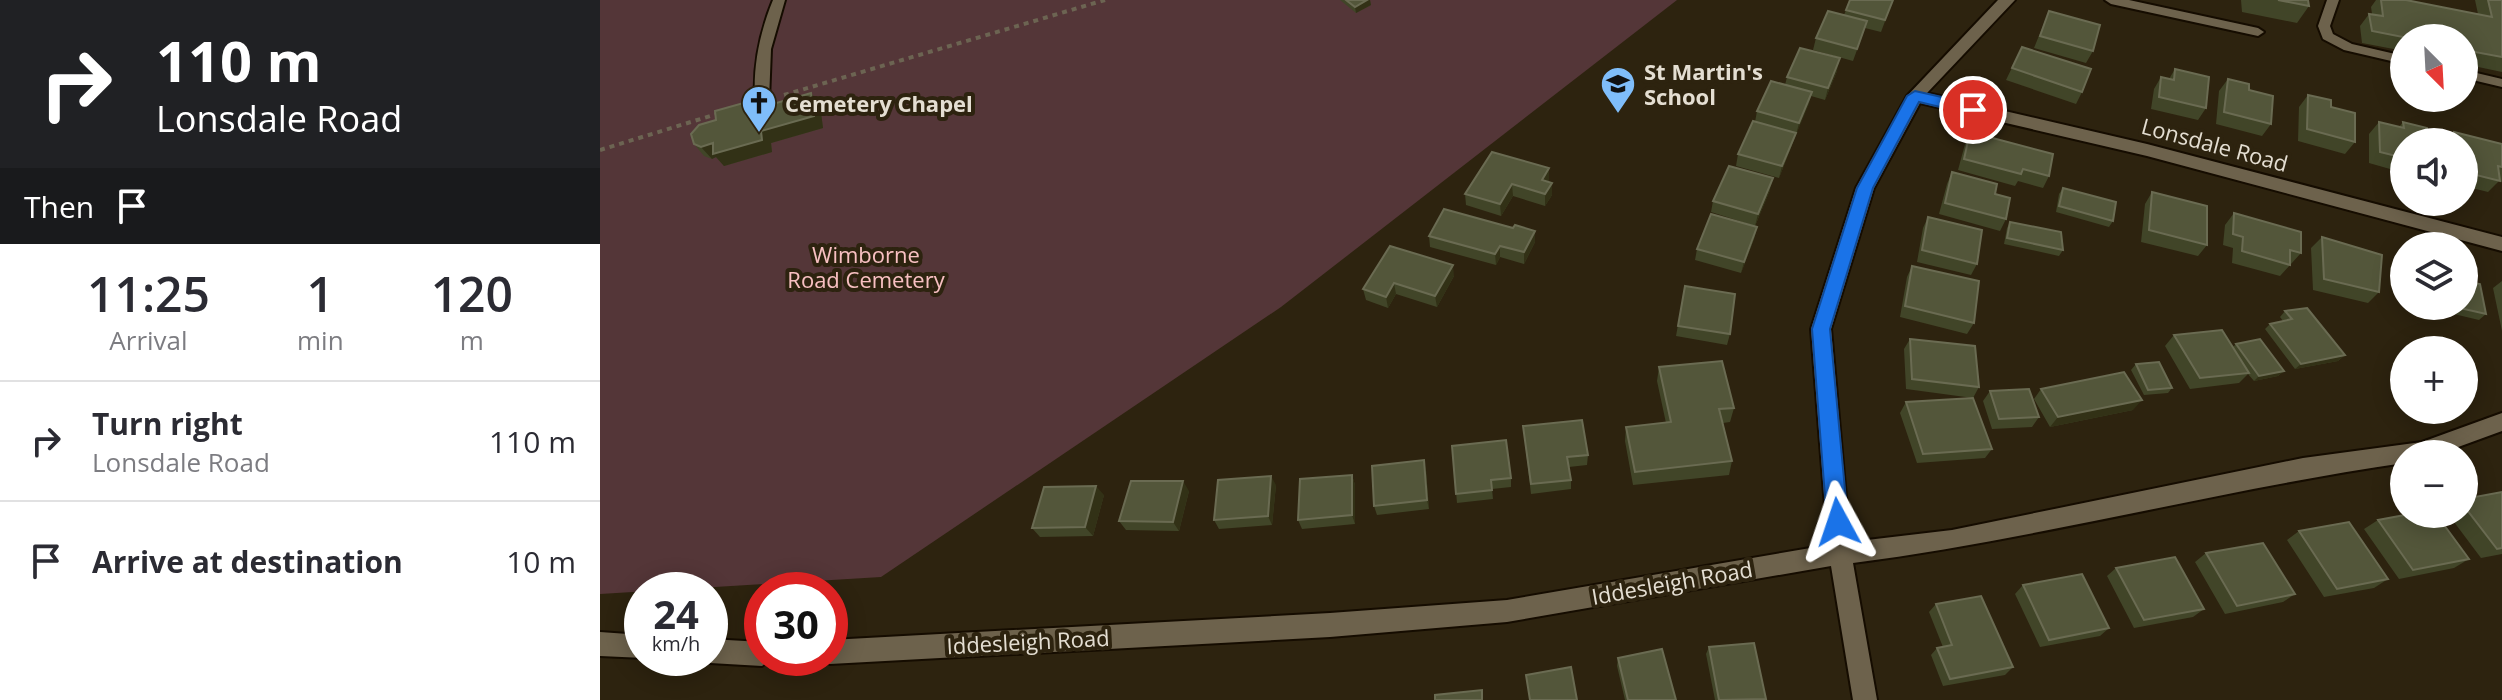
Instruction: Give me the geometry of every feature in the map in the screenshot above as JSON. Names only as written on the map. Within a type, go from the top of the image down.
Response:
[{"type":"street","points":[[1865,700],[1840,554],[1821,329],[1865,188],[1915,96],[2007,0]]},
{"type":"street","name":"Lonsdale Road","points":[[1915,96],[2147,150],[2502,244]]},
{"type":"street","name":"Iddesleigh Road","points":[[848,651],[1330,625],[1507,611],[1840,554],[1952,540],[2303,468],[2422,451],[2502,422]]},
{"type":"street","points":[[600,644],[624,646]]},
{"type":"lane","points":[[762,100],[760,88],[765,49],[779,0]]},
{"type":"lane","points":[[2111,0],[2258,32]]},
{"type":"lane","points":[[2333,0],[2324,26],[2327,36],[2348,47],[2390,57]]},
{"type":"lane","points":[[2478,77],[2502,83]]},
{"type":"path","points":[[600,150],[1105,0]]},
{"type":"green space","name":"Wimborne Road Cemetery","points":[[600,0],[1677,0],[1281,307],[881,577],[848,579],[848,572],[744,572],[744,585],[728,586],[728,572],[624,572],[624,593],[600,594]]},
{"type":"building","points":[[1346,0],[1367,0],[1355,7]]},
{"type":"building","points":[[1850,0],[1893,0],[1885,20],[1846,10]]},
{"type":"building","points":[[2278,0],[2308,0],[2309,6]]},
{"type":"building","points":[[2381,0],[2406,0],[2492,17],[2488,0],[2502,0],[2502,57],[2478,53],[2478,24],[2390,24],[2390,34],[2372,31],[2369,14],[2383,16]]},
{"type":"building","points":[[1828,11],[1867,21],[1857,49],[1816,38]]},
{"type":"building","points":[[2049,11],[2100,25],[2093,51],[2040,36]]},
{"type":"building","points":[[2022,47],[2091,69],[2082,92],[2012,68]]},
{"type":"building","points":[[1800,48],[1840,58],[1828,88],[1787,77]]},
{"type":"building","points":[[2175,69],[2209,77],[2206,108],[2159,97],[2161,77],[2174,80]]},
{"type":"building","points":[[2228,79],[2249,84],[2249,90],[2273,96],[2271,124],[2224,112]]},
{"type":"building","points":[[1771,81],[1812,92],[1799,123],[1757,111]]},
{"type":"building","points":[[811,93],[814,116],[761,131],[762,140],[713,154],[713,143],[701,147],[694,144],[691,134],[699,125],[716,120],[715,111],[772,95],[773,104]]},
{"type":"building","points":[[2308,95],[2331,100],[2331,107],[2355,113],[2355,142],[2307,129]]},
{"type":"building","points":[[1753,121],[1796,133],[1782,166],[1738,154]]},
{"type":"building","points":[[2379,122],[2404,128],[2390,128],[2390,154],[2380,152]]},
{"type":"building","points":[[2403,122],[2427,128],[2404,128]]},
{"type":"building","points":[[1970,132],[2053,154],[2049,176],[2023,169],[2021,174],[1964,159]]},
{"type":"building","points":[[2478,138],[2502,144],[2502,167],[2498,166],[2500,181],[2478,176]]},
{"type":"building","points":[[1492,152],[1549,168],[1542,180],[1552,183],[1545,194],[1512,184],[1500,204],[1465,194]]},
{"type":"building","points":[[1729,166],[1773,178],[1758,214],[1713,201]]},
{"type":"building","points":[[1952,172],[1997,184],[1995,194],[2010,198],[2006,219],[1945,203]]},
{"type":"building","points":[[2063,188],[2116,202],[2113,221],[2059,206]]},
{"type":"building","points":[[2152,192],[2207,206],[2207,245],[2149,230]]},
{"type":"building","points":[[1444,209],[1535,231],[1524,252],[1500,246],[1495,254],[1429,236]]},
{"type":"building","points":[[2234,213],[2301,232],[2301,253],[2290,250],[2290,265],[2242,251],[2243,237],[2233,234]]},
{"type":"building","points":[[1711,214],[1757,227],[1744,262],[1697,249]]},
{"type":"building","points":[[1928,217],[1982,230],[1977,264],[1922,250]]},
{"type":"building","points":[[2010,222],[2061,232],[2063,250],[2007,238]]},
{"type":"building","points":[[2322,237],[2382,255],[2379,292],[2324,279]]},
{"type":"building","points":[[1390,246],[1453,265],[1435,296],[1394,283],[1386,297],[1363,289]]},
{"type":"building","points":[[1912,266],[1979,281],[1974,323],[1905,306]]},
{"type":"building","points":[[2478,284],[2480,284],[2486,314],[2478,312]]},
{"type":"building","points":[[1685,286],[1735,294],[1730,334],[1678,326]]},
{"type":"building","points":[[2307,308],[2345,355],[2301,364],[2270,324],[2292,319],[2285,311]]},
{"type":"building","points":[[2222,330],[2249,373],[2200,378],[2174,335]]},
{"type":"building","points":[[1910,339],[1975,346],[1979,387],[1912,379]]},
{"type":"building","points":[[2260,339],[2284,371],[2259,376],[2236,344]]},
{"type":"building","points":[[1722,361],[1734,408],[1719,409],[1732,461],[1635,472],[1626,427],[1671,422],[1659,367]]},
{"type":"building","points":[[2159,362],[2172,388],[2148,390],[2136,364]]},
{"type":"building","points":[[2124,372],[2142,400],[2058,417],[2041,389]]},
{"type":"building","points":[[2029,389],[2039,417],[1999,419],[1990,391]]},
{"type":"building","points":[[1973,398],[1992,449],[1923,454],[1906,402]]},
{"type":"building","points":[[1582,420],[1588,455],[1567,457],[1571,480],[1531,484],[1523,426]]},
{"type":"building","points":[[1506,440],[1511,478],[1491,480],[1492,490],[1456,494],[1452,446]]},
{"type":"building","points":[[1424,460],[1427,500],[1374,506],[1372,466]]},
{"type":"building","points":[[1352,475],[1352,515],[1298,520],[1300,479]]},
{"type":"building","points":[[1271,476],[1268,516],[1214,520],[1218,480]]},
{"type":"building","points":[[1131,481],[1183,481],[1173,522],[1119,521]]},
{"type":"building","points":[[1096,486],[1085,527],[1032,528],[1044,487]]},
{"type":"building","points":[[2502,492],[2502,548],[2497,549],[2478,524],[2478,496]]},
{"type":"building","points":[[2390,518],[2390,528],[2446,528],[2469,559],[2413,570],[2378,520]]},
{"type":"building","points":[[2349,522],[2388,579],[2337,589],[2299,531]]},
{"type":"building","points":[[2263,543],[2295,594],[2237,606],[2206,553]]},
{"type":"building","points":[[2175,557],[2204,609],[2144,620],[2116,568]]},
{"type":"building","points":[[2082,574],[2109,628],[2049,640],[2023,585]]},
{"type":"building","points":[[1981,596],[2013,667],[1950,679],[1937,648],[1952,645],[1936,604]]},
{"type":"building","points":[[1754,643],[1766,699],[1719,700],[1709,647]]},
{"type":"building","points":[[1662,649],[1676,700],[1628,700],[1618,658]]},
{"type":"building","points":[[1571,667],[1577,700],[1530,700],[1526,675]]},
{"type":"building","points":[[1482,690],[1482,700],[1435,700],[1435,695]]},
{"type":"place","name":"St Martin's School","points":[[1618,115]]},
{"type":"place","name":"Cemetery Chapel","points":[[759,134]]},
{"type":"route","points":[[1838,522],[1821,329],[1865,188],[1915,96],[1973,110]]}]
